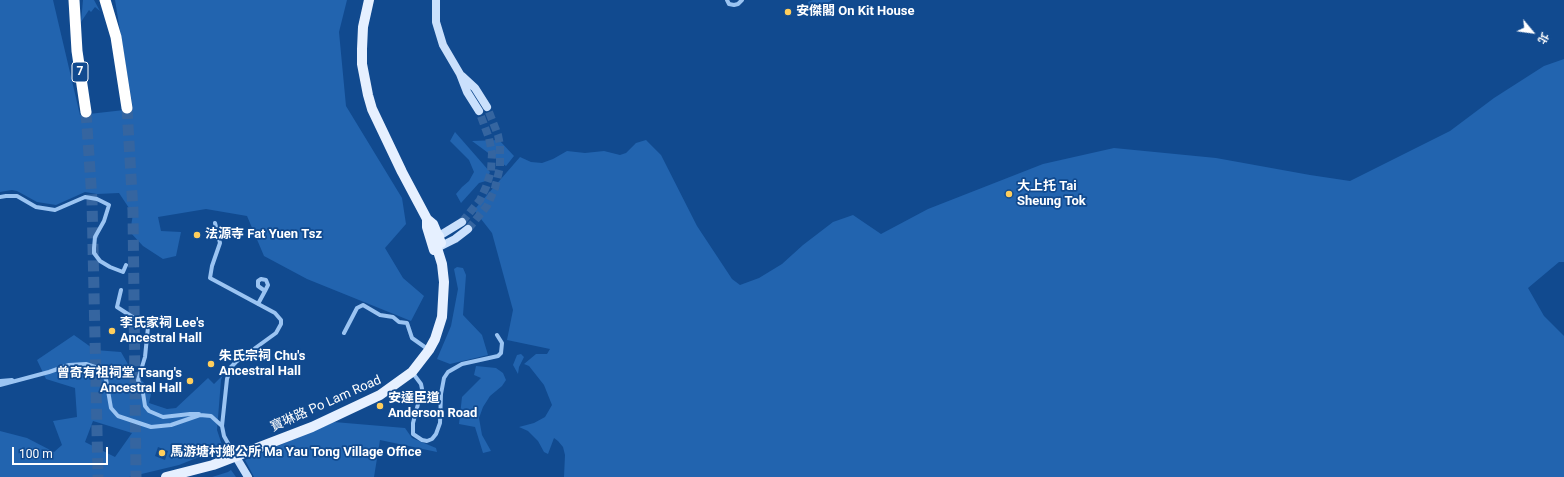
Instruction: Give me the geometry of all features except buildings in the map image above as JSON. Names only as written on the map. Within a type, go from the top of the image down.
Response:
[{"type":"highway","name":"7","points":[[74,0],[77,50],[86,112]]},
{"type":"highway","points":[[106,0],[116,41],[127,108]]},
{"type":"main road","points":[[370,0],[363,26],[362,49],[362,64],[368,95],[372,109],[402,172],[427,219],[433,224],[439,242]]},
{"type":"main road","name":"寶琳路 Po Lam Road","points":[[166,477],[214,465],[312,427],[390,389],[412,372],[430,350],[442,317],[443,272],[439,242]]},
{"type":"street","points":[[436,0],[436,22],[440,38],[448,56],[460,74],[467,92],[479,111]]},
{"type":"street","points":[[726,0],[729,4],[734,5],[738,4],[742,0]]},
{"type":"street","points":[[460,74],[475,88],[487,107]]},
{"type":"street","points":[[0,197],[16,196],[36,208],[55,210],[85,197],[97,199],[109,205],[104,221],[95,237],[94,253],[100,261],[123,272],[126,265]]},
{"type":"street","points":[[439,242],[462,222]]},
{"type":"street","points":[[215,223],[220,242],[212,266],[210,278],[258,304],[278,316],[281,320],[281,324],[276,333],[236,362],[231,367],[226,379],[222,426],[224,436],[248,477]]},
{"type":"street","points":[[439,242],[455,239],[468,229]]},
{"type":"street","points":[[121,290],[117,307],[148,327],[146,353],[138,380],[143,393],[144,406],[149,411],[163,417],[190,414],[211,416],[222,426]]},
{"type":"street","points":[[258,304],[265,291]]},
{"type":"street","points":[[344,333],[358,308],[363,305],[380,315],[393,317],[399,322],[407,323],[412,338],[430,350]]},
{"type":"street","points":[[412,372],[421,384],[422,389],[413,423],[413,434],[422,440],[432,439],[436,434],[440,423],[440,394],[444,378],[448,372],[462,364],[498,356],[501,353],[502,343],[497,335]]},
{"type":"street","points":[[0,381],[49,372],[70,365],[86,364],[101,372],[106,379],[111,408],[118,416],[150,427],[171,425],[200,415]]},
{"type":"street","points":[[0,385],[20,378]]},
{"type":"shaded area","points":[[0,0],[53,0],[80,115],[133,109],[115,0],[347,0],[339,32],[346,106],[402,198],[406,224],[385,248],[403,278],[424,296],[411,321],[307,279],[264,256],[247,216],[206,209],[158,217],[161,231],[181,232],[176,256],[163,259],[143,246],[130,232],[133,214],[119,193],[97,194],[85,192],[56,205],[37,202],[17,191],[12,190],[0,192]]},
{"type":"shaded area","points":[[83,0],[94,0],[100,11],[95,7],[91,12],[89,10],[81,22]]},
{"type":"shaded area","points":[[813,0],[832,0],[810,15],[806,7],[809,6],[808,2]]},
{"type":"shaded area","points":[[1564,59],[1564,262],[1559,262],[1528,288],[1544,316],[1564,336],[1564,477],[564,477],[565,455],[563,447],[558,441],[554,438],[548,454],[544,452],[538,441],[528,431],[519,427],[534,423],[545,417],[552,405],[544,385],[529,366],[524,364],[536,354],[547,354],[550,349],[507,340],[513,310],[492,233],[474,210],[520,157],[531,162],[542,163],[567,151],[585,153],[604,151],[620,155],[626,153],[636,143],[646,140],[661,155],[697,226],[732,279],[740,285],[759,278],[782,264],[803,245],[833,222],[853,215],[881,234],[928,209],[1043,164],[1114,148],[1216,158],[1350,181],[1450,131],[1494,98],[1544,66]]},
{"type":"shaded area","points":[[455,132],[490,172],[486,181],[479,183],[461,203],[456,194],[469,181],[474,172],[469,160],[450,141]]},
{"type":"shaded area","points":[[499,140],[514,156],[506,166],[472,141]]},
{"type":"shaded area","points":[[457,267],[463,268],[466,275],[463,315],[482,335],[488,355],[450,364],[437,359],[451,326],[458,289],[454,269]]},
{"type":"shaded area","points":[[74,335],[95,350],[121,352],[133,373],[152,390],[149,403],[167,409],[176,408],[208,378],[214,384],[223,375],[221,380],[217,430],[224,451],[209,453],[179,465],[129,477],[0,477],[0,431],[27,438],[54,452],[62,445],[53,421],[77,417],[75,388],[46,379],[37,360]],"holes":[[[93,421],[132,433],[115,457],[85,442]],[[158,447],[168,451],[165,460],[155,456]]]},
{"type":"shaded area","points":[[521,354],[524,357],[519,367],[518,374],[513,365],[517,355]]},
{"type":"shaded area","points":[[476,366],[496,368],[503,373],[506,380],[502,386],[490,396],[483,407],[479,418],[482,435],[491,451],[483,453],[475,427],[459,424],[462,397],[481,378],[474,375]]},
{"type":"shaded area","points":[[334,422],[405,428],[412,438],[436,448],[437,452],[380,440],[374,477],[254,477],[245,460]]},
{"type":"shaded area","points":[[231,470],[236,477],[212,477],[228,472]]},
{"type":"tunnel","points":[[468,229],[487,206],[495,188],[500,167],[500,145],[498,135],[487,107]]},
{"type":"tunnel","points":[[127,108],[133,211],[136,477]]},
{"type":"tunnel","points":[[462,222],[480,200],[491,171],[492,153],[489,138],[479,111]]},
{"type":"tunnel","points":[[86,112],[92,200],[98,477]]},
{"type":"place","name":"安傑閣 On Kit House","points":[[788,12]]},
{"type":"place","name":"大上托 Tai Sheung Tok","points":[[1009,194]]},
{"type":"place","name":"法源寺 Fat Yuen Tsz","points":[[197,235]]},
{"type":"place","name":"李氏家祠 Lee's Ancestral Hall","points":[[112,331]]},
{"type":"place","name":"朱氏宗祠 Chu's Ancestral Hall","points":[[211,364]]},
{"type":"place","name":"曾奇有祖祠堂 Tsang's Ancestral Hall","points":[[190,381]]},
{"type":"place","name":"安達臣道 Anderson Road","points":[[380,406]]},
{"type":"place","name":"馬游塘村鄉公所 Ma Yau Tong Village Office","points":[[162,453]]}]
